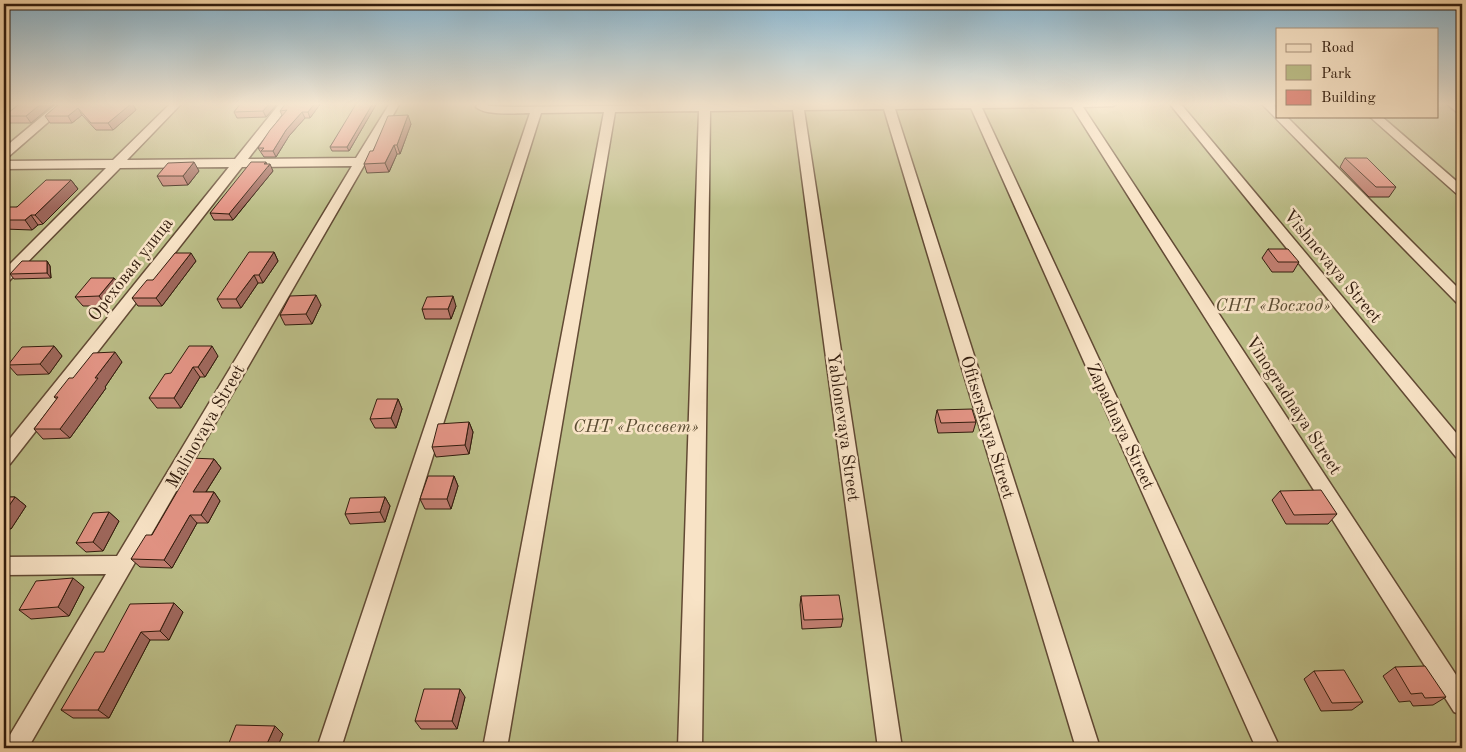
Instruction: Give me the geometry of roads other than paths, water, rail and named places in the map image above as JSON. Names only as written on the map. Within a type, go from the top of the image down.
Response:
[{"type":"street","points":[[4,154],[23,138]]},
{"type":"street","points":[[4,278],[142,138]]},
{"type":"street","name":"Ореховая улица","points":[[4,459],[258,138]]},
{"type":"street","name":"Malinovaya Street","points":[[15,748],[373,138]]},
{"type":"street","points":[[329,748],[528,138]]},
{"type":"street","points":[[495,748],[605,138]]},
{"type":"street","points":[[690,748],[704,138]]},
{"type":"street","name":"Yablonevaya Street","points":[[803,138],[890,748]]},
{"type":"street","name":"Ofitserskaya Street","points":[[890,138],[1088,748]]},
{"type":"street","name":"Zapadnaya Street","points":[[990,138],[1268,748]]},
{"type":"street","name":"Vinogradnaya Street","points":[[1098,138],[1462,704]]},
{"type":"street","name":"Vishnevaya Street","points":[[1203,138],[1462,452]]},
{"type":"street","points":[[1300,138],[1462,300]]},
{"type":"street","points":[[1400,138],[1462,192]]},
{"type":"street","points":[[4,164],[359,162]]},
{"type":"street","points":[[4,566],[123,565]]},
{"type":"park label","name":"СНТ «Восход»","points":[[1273,305]]},
{"type":"park label","name":"СНТ «Рассвет»","points":[[636,426]]}]
